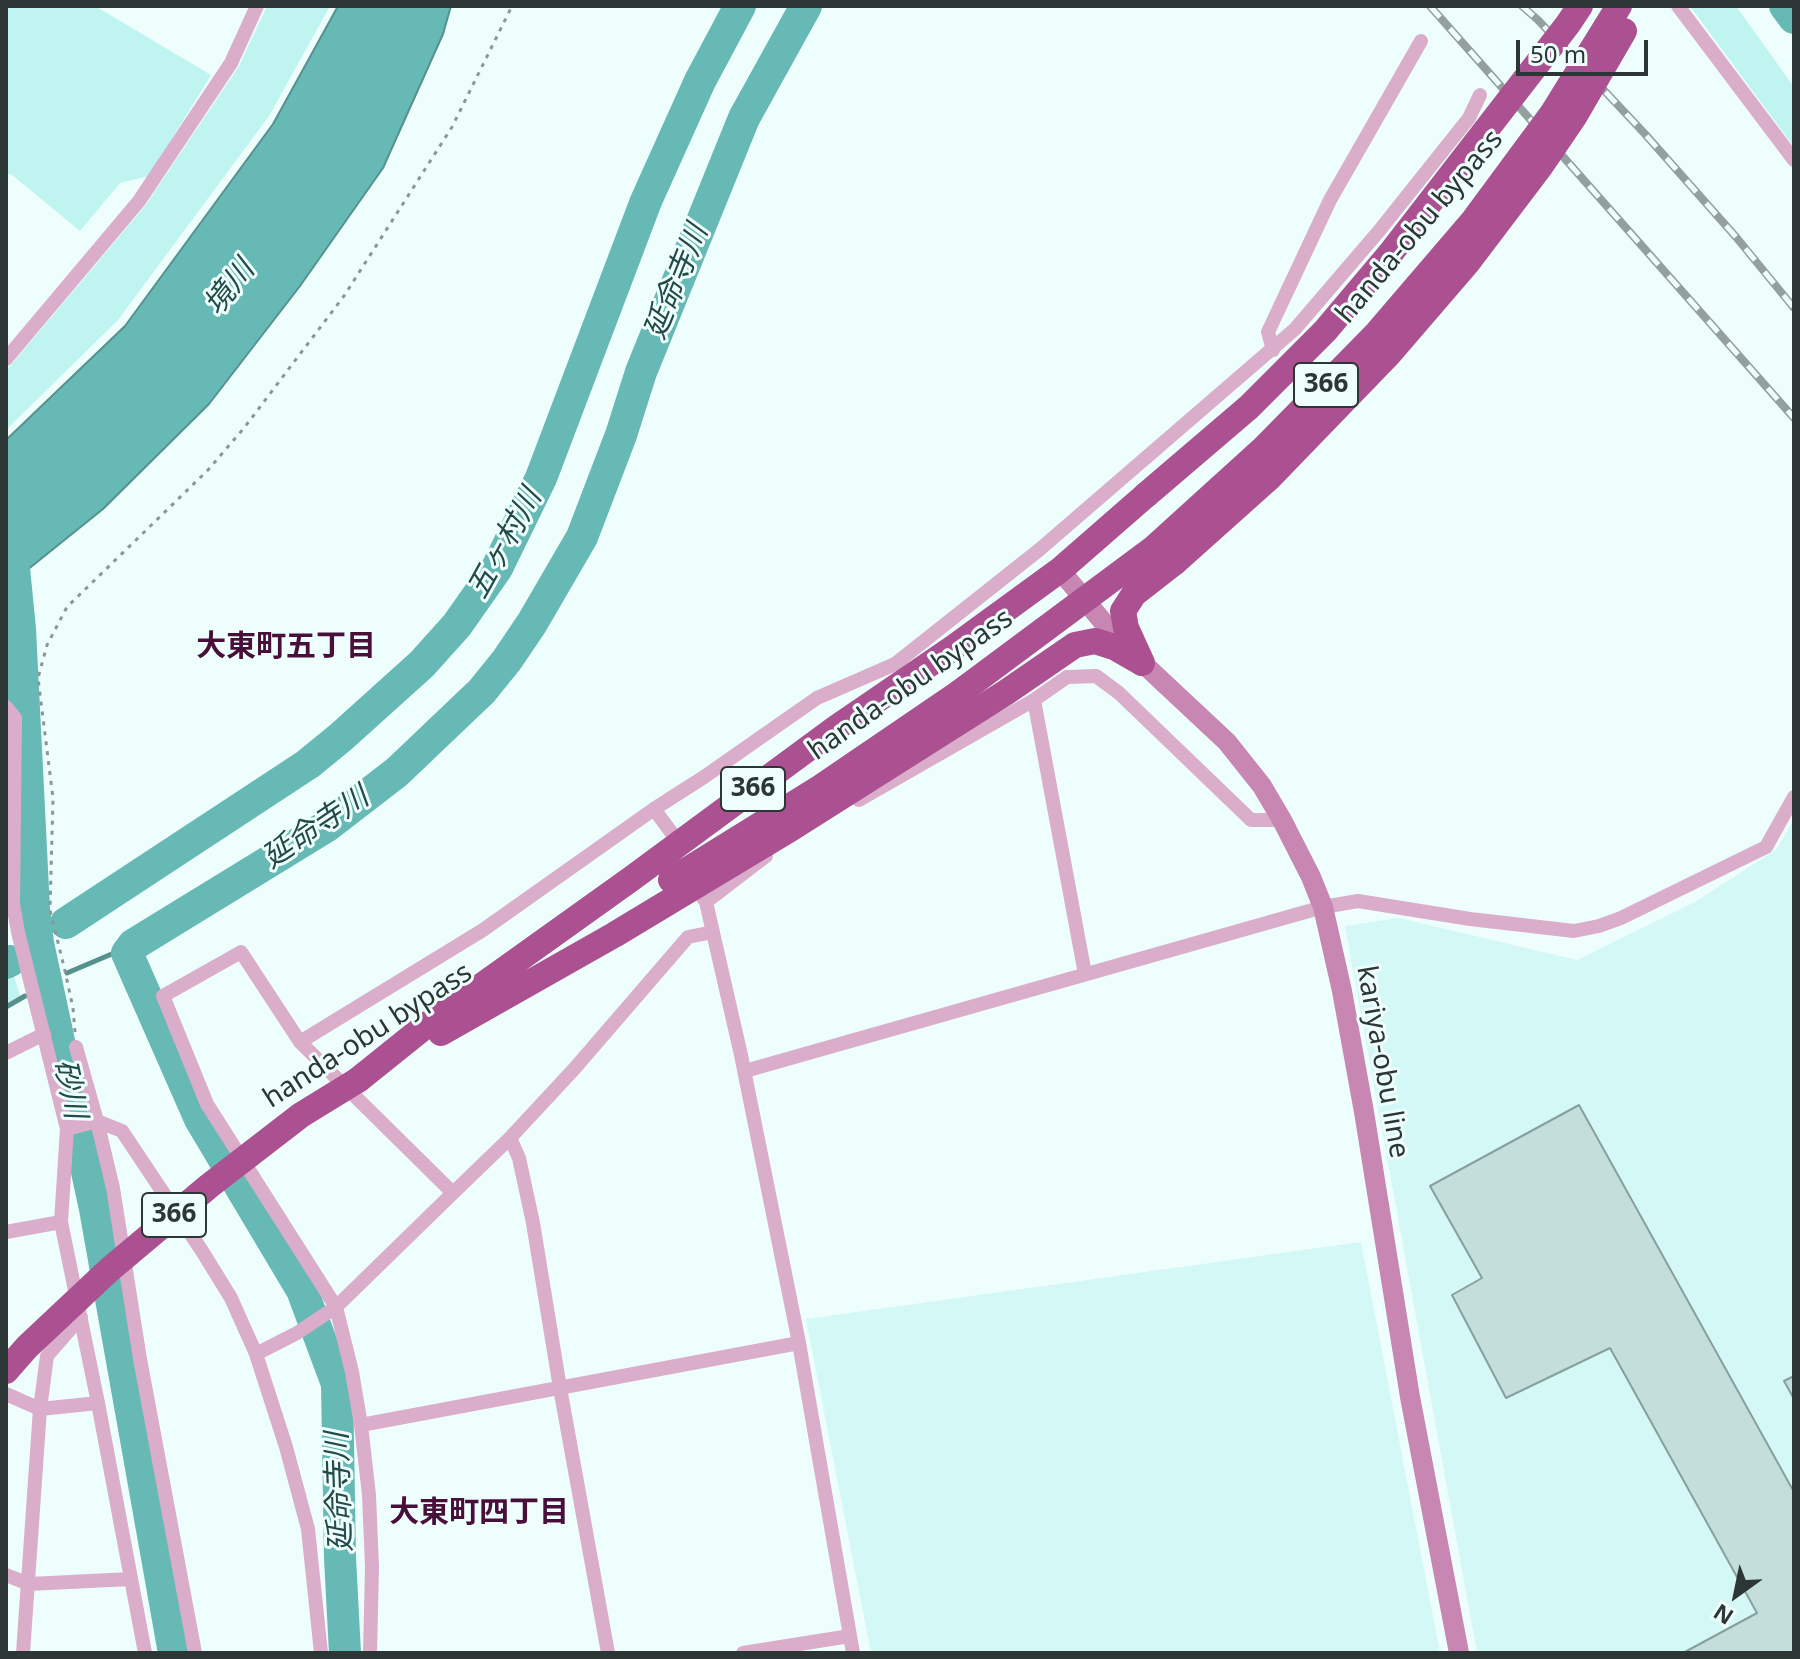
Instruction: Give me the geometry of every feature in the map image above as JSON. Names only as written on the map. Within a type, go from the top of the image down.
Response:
[{"type":"highway","name":"366","points":[[358,1080],[424,1027],[836,728],[1060,570],[1249,407],[1325,331],[1390,254],[1580,6]]},
{"type":"highway","name":"handa-obu bypass","points":[[6,1371],[27,1347],[109,1270],[209,1186],[301,1115],[821,787],[959,693],[1154,548],[1262,450],[1377,333],[1473,221],[1552,114],[1619,6]]},
{"type":"highway","name":"366","points":[[1142,663],[1126,628],[1123,611],[1134,594],[1175,562],[1270,477],[1388,355],[1468,262],[1574,117],[1636,6]]},
{"type":"highway","name":"366","points":[[358,1080],[614,935],[790,829],[1075,645],[1095,641],[1114,647],[1142,663]]},
{"type":"main road","name":"kariya-obu line","points":[[1060,570],[1118,640],[1227,742],[1262,786],[1311,877],[1323,907],[1342,991],[1410,1397],[1459,1653]]},
{"type":"street","points":[[6,359],[139,201],[231,63],[257,6]]},
{"type":"street","points":[[1678,6],[1794,160]]},
{"type":"street","points":[[1273,350],[1268,332],[1330,200],[1421,41]]},
{"type":"street","points":[[300,1042],[483,930],[817,698],[895,664],[1039,550],[1295,329],[1379,231],[1469,118],[1480,95]]},
{"type":"street","points":[[853,1653],[799,1343],[745,1071],[704,899],[774,850],[1034,700],[1067,677],[1096,676],[1119,693],[1251,820],[1282,820]]},
{"type":"street","points":[[1034,700],[1085,974]]},
{"type":"street","points":[[6,707],[15,718],[13,904],[68,1129],[61,1222],[145,1653]]},
{"type":"street","points":[[745,1071],[1323,907],[1358,901],[1470,919],[1574,931],[1599,926],[1766,847],[1794,797]]},
{"type":"street","points":[[654,809],[671,832]]},
{"type":"street","points":[[256,1354],[297,1333],[335,1307],[510,1138],[688,937],[713,932]]},
{"type":"street","points":[[370,1653],[372,1567],[369,1495],[352,1372],[335,1307],[207,1104],[163,996],[241,952],[300,1042],[453,1193]]},
{"type":"street","points":[[6,1053],[44,1034]]},
{"type":"street","points":[[76,1047],[113,1188],[140,1359],[195,1653]]},
{"type":"street","points":[[68,1129],[96,1121],[122,1131],[224,1286],[256,1354],[308,1529],[321,1653]]},
{"type":"street","points":[[510,1138],[519,1158],[533,1223],[608,1653]]},
{"type":"street","points":[[6,1232],[61,1222]]},
{"type":"street","points":[[23,1653],[40,1409],[47,1356],[81,1317]]},
{"type":"street","points":[[361,1425],[799,1343]]},
{"type":"street","points":[[6,1394],[40,1409],[98,1403]]},
{"type":"street","points":[[6,1575],[29,1584],[131,1579]]},
{"type":"street","points":[[743,1653],[850,1636]]},
{"type":"path","points":[[76,1047],[73,1008],[50,910],[53,798],[38,678],[47,645],[67,607],[208,470],[244,428],[344,296],[452,127],[512,6]]},
{"type":"shaded area","points":[[6,6],[95,6],[211,75],[149,176],[120,183],[80,231],[11,174],[6,175]]},
{"type":"shaded area","points":[[267,6],[330,6],[269,116],[118,320],[6,430],[6,371],[145,206],[239,66]]},
{"type":"shaded area","points":[[1690,6],[1736,6],[1794,87],[1794,147]]},
{"type":"shaded area","points":[[1794,819],[1794,1653],[1477,1653],[1345,926],[1399,918],[1577,960],[1695,902],[1777,849]]},
{"type":"shaded area","points":[[6,951],[21,999],[6,1008]]},
{"type":"shaded area","points":[[1361,1242],[1440,1653],[871,1653],[806,1319]]},
{"type":"water","name":"境川","points":[[338,6],[451,6],[443,34],[383,168],[300,286],[209,404],[103,509],[6,587],[6,440],[125,326],[273,124]]},
{"type":"building","points":[[1579,1105],[1794,1492],[1794,1653],[1683,1653],[1757,1613],[1610,1348],[1506,1398],[1452,1295],[1482,1278],[1430,1186]]},
{"type":"building","points":[[1794,1376],[1794,1399],[1784,1381]]},
{"type":"waterway","name":"五ヶ村川","points":[[66,923],[308,764],[422,664],[457,625],[497,568],[541,478],[646,201],[700,81],[740,6]]},
{"type":"waterway","name":"延命寺川","points":[[345,1653],[337,1384],[302,1290],[200,1119],[127,953],[133,945],[327,826],[397,772],[482,691],[507,660],[582,537],[641,372],[744,118],[806,6]]},
{"type":"waterway","points":[[1785,6],[1794,18]]},
{"type":"waterway","name":"砂川","points":[[11,538],[20,629],[38,943],[95,1209],[174,1653]]},
{"type":"waterway","points":[[67,973],[133,945]]},
{"type":"waterway","name":"五ヶ村川","points":[[6,963],[10,961]]},
{"type":"waterway","points":[[6,1007],[25,996]]},
{"type":"railway","points":[[1430,6],[1794,418]]},
{"type":"railway","points":[[1522,6],[1645,134],[1794,308]]},
{"type":"district","name":"大東町五丁目","points":[[286,647]]},
{"type":"district","name":"大東町四丁目","points":[[479,1513]]}]
